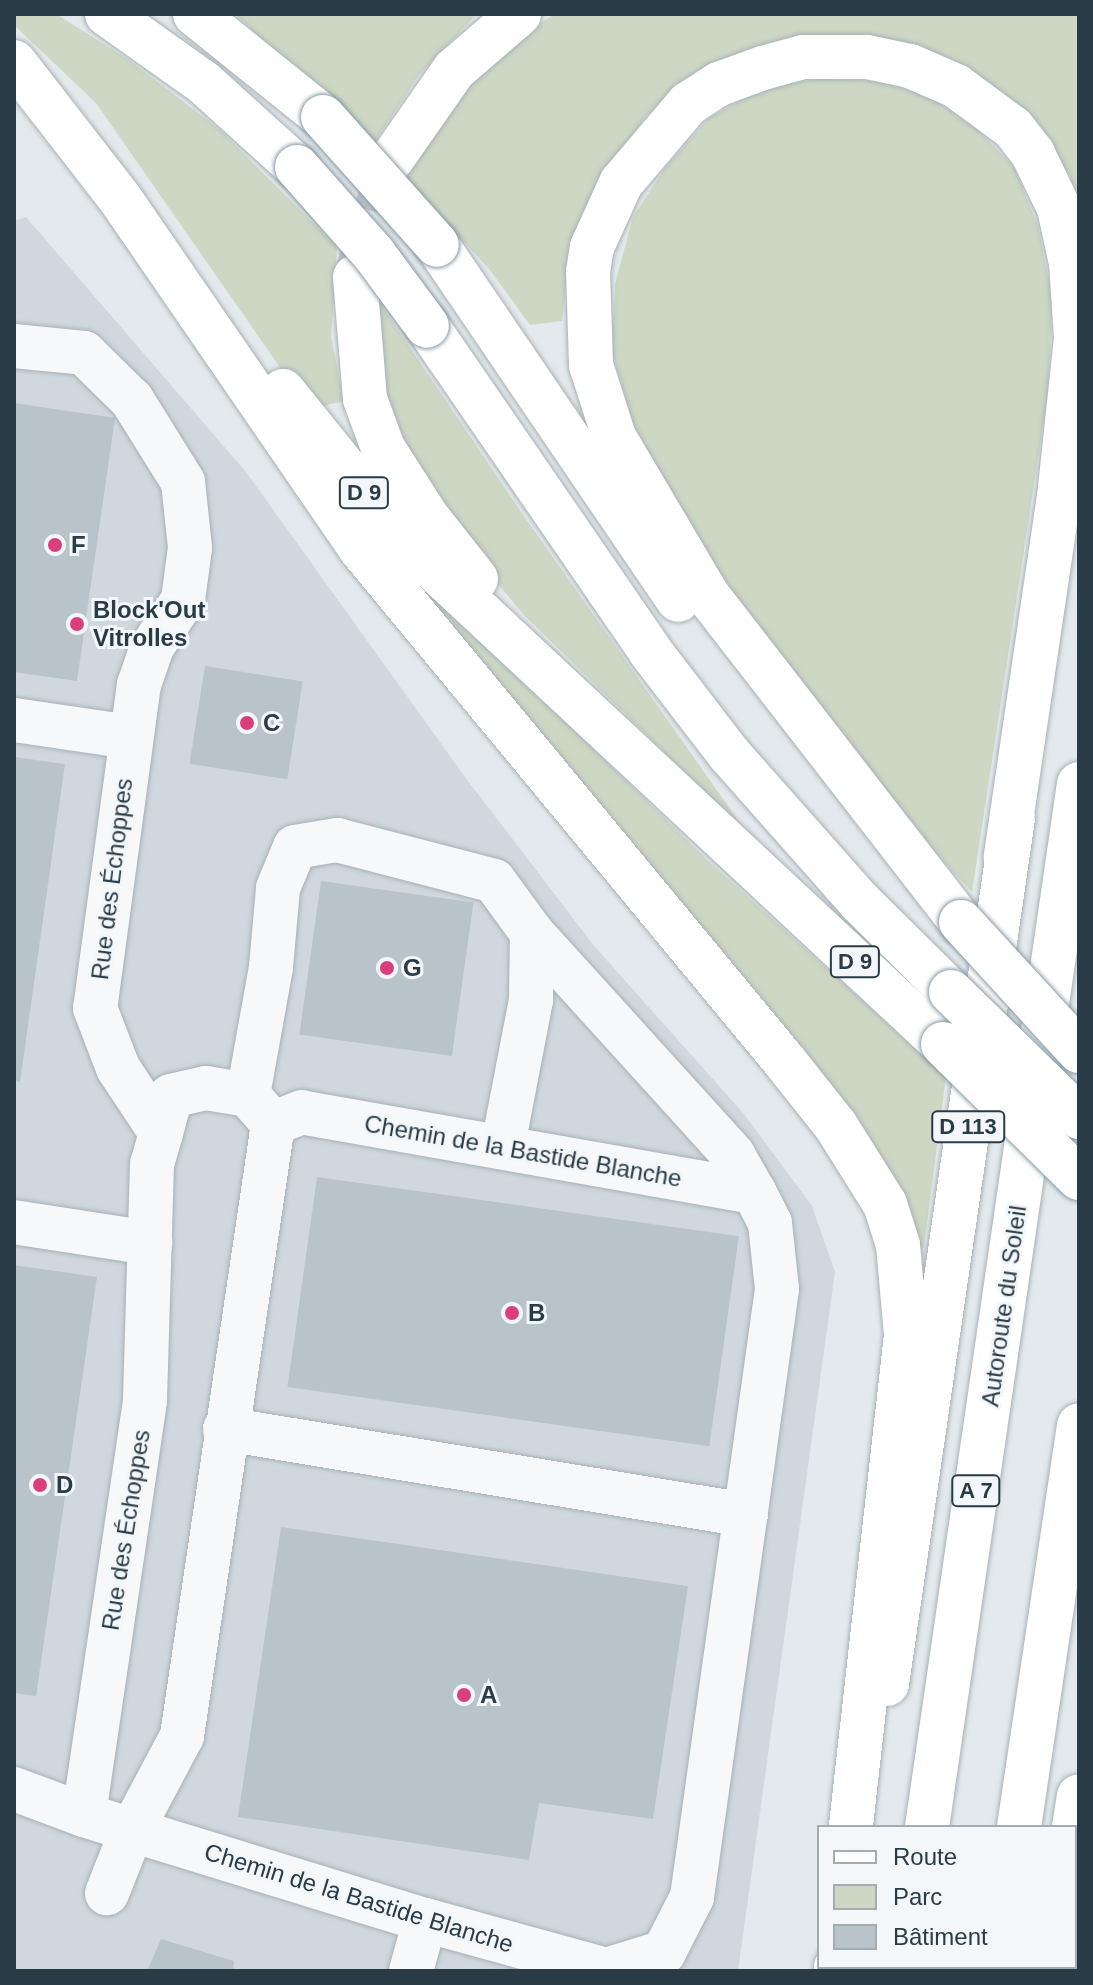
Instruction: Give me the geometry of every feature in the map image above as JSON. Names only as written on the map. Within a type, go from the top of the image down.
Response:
[{"type":"main road","name":"D 9","points":[[107,14],[204,83],[297,167],[374,254],[427,326],[650,651],[729,754],[859,901],[1079,1117]]},
{"type":"main road","points":[[195,14],[323,117],[437,245],[725,668],[815,784],[1079,1051]]},
{"type":"main road","points":[[392,159],[447,78],[519,14]]},
{"type":"main road","points":[[960,929],[708,596],[614,437],[591,365],[588,272],[592,247],[621,183],[688,104],[719,84],[763,68],[803,57],[867,57],[910,66],[956,86],[1013,128],[1033,154],[1059,208],[1071,263],[1076,338],[1059,496],[1006,857]]},
{"type":"main road","name":"D 9","points":[[14,60],[110,154],[320,439],[404,541],[943,1044],[1079,1178]]},
{"type":"main road","points":[[14,60],[121,200],[360,548],[786,1063],[836,1126],[885,1204],[898,1245],[906,1335],[851,1825]]},
{"type":"main road","name":"D 9","points":[[355,277],[365,399],[383,448],[427,517],[508,615],[767,880]]},
{"type":"main road","name":"D 113","points":[[866,1825],[1006,857],[1079,450]]},
{"type":"main road","name":"Autoroute du Soleil","points":[[927,1825],[1079,784]]},
{"type":"main road","points":[[1019,1825],[1079,1425]]},
{"type":"main road","points":[[1074,1825],[1079,1796]]},
{"type":"street","name":"Rue des Échoppes","points":[[14,346],[84,353],[132,400],[183,482],[190,548],[183,600],[152,647],[131,737],[95,1008],[118,1068],[161,1133],[152,1164],[145,1401],[84,1815]]},
{"type":"street","points":[[14,720],[131,737]]},
{"type":"street","points":[[107,1893],[132,1830],[182,1736],[225,1429],[260,1110],[278,888],[295,847],[337,840],[494,881],[532,933],[733,1155],[754,1192]]},
{"type":"street","points":[[503,1145],[531,1000],[532,933]]},
{"type":"street","points":[[161,1133],[171,1096],[206,1088],[260,1110]]},
{"type":"street","name":"Chemin de la Bastide Blanche","points":[[17,1799],[84,1815],[425,1920],[606,1970],[664,1952],[692,1897],[777,1289],[770,1223],[754,1192],[503,1145],[302,1112],[260,1110]]},
{"type":"street","points":[[14,1222],[150,1243]]},
{"type":"street","points":[[225,1429],[746,1515]]},
{"type":"street","points":[[411,1971],[425,1920]]},
{"type":"shaded area","points":[[26,217],[246,472],[465,777],[595,947],[744,1114],[812,1206],[835,1272],[738,1971],[14,1971],[14,221]]},
{"type":"green space","points":[[14,14],[56,14],[129,60],[220,130],[333,243],[337,249],[331,337],[344,401],[309,409],[96,103],[14,25]]},
{"type":"green space","points":[[235,14],[477,14],[419,75],[373,144]]},
{"type":"green space","points":[[555,14],[1079,14],[1079,211],[1070,175],[1024,112],[970,69],[682,85],[645,117],[600,180],[570,255],[562,321],[530,325],[490,270],[403,176],[449,103],[507,44]]},
{"type":"green space","points":[[821,79],[878,81],[931,98],[973,125],[1014,167],[1038,226],[1052,297],[1048,393],[972,892],[868,779],[699,547],[633,423],[612,352],[615,284],[633,217],[665,168],[709,118],[765,86]]},
{"type":"green space","points":[[377,299],[528,522],[747,833],[524,615],[446,522],[399,443],[376,351]]},
{"type":"green space","points":[[358,509],[436,595],[706,859],[946,1076],[924,1247],[918,1253]]},
{"type":"building","name":"F","points":[[14,403],[115,418],[77,681],[14,672]]},
{"type":"building","name":"C","points":[[205,666],[303,681],[287,779],[190,764]]},
{"type":"building","points":[[14,757],[65,764],[20,1082],[14,1081]]},
{"type":"building","name":"G","points":[[321,881],[474,902],[452,1056],[299,1034]]},
{"type":"building","name":"B","points":[[317,1177],[739,1236],[709,1446],[287,1387]]},
{"type":"building","name":"D","points":[[14,1265],[97,1277],[36,1696],[14,1693]]},
{"type":"building","name":"A","points":[[281,1527],[688,1586],[653,1819],[539,1803],[529,1860],[238,1817]]},
{"type":"building","points":[[161,1939],[234,1961],[233,1971],[147,1971]]},
{"type":"tunnel","points":[[356,275],[392,159]]},
{"type":"place","name":"F","points":[[55,545]]},
{"type":"place","name":"Block'Out Vitrolles","points":[[77,624]]},
{"type":"place","name":"C","points":[[247,723]]},
{"type":"place","name":"G","points":[[387,968]]},
{"type":"place","name":"B","points":[[512,1313]]},
{"type":"place","name":"D","points":[[40,1485]]},
{"type":"place","name":"A","points":[[464,1695]]}]
